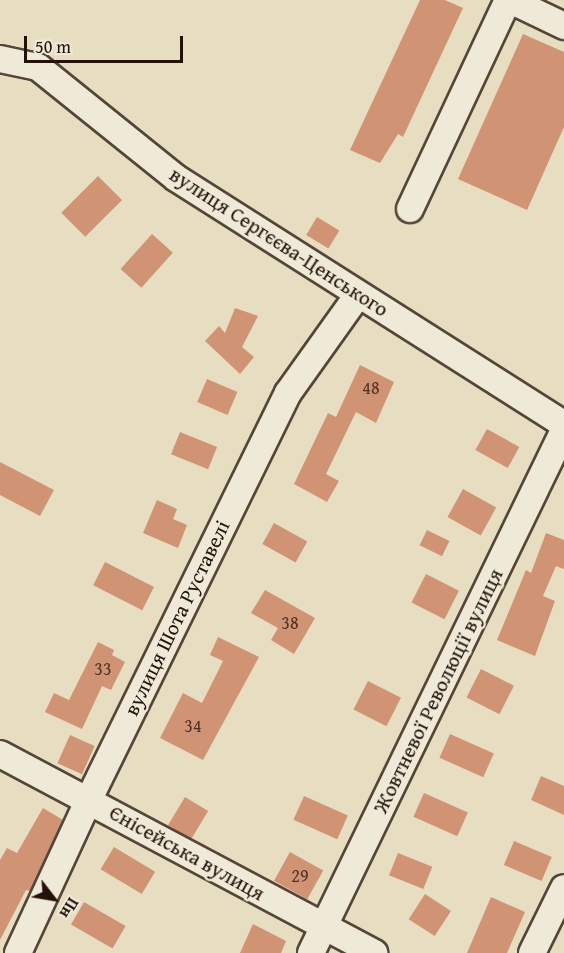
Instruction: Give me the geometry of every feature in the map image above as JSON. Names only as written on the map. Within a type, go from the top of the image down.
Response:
[{"type":"street","points":[[410,209],[509,0],[564,26]]},
{"type":"street","name":"вулиця Сергєєва-Ценського","points":[[0,59],[38,67],[176,178],[564,424]]},
{"type":"street","name":"вулиця Шота Руставелі","points":[[18,953],[88,799],[288,393],[358,295]]},
{"type":"street","name":"Жовтневої Революції вулиця","points":[[312,953],[564,430]]},
{"type":"street","name":"Єнісейська вулиця","points":[[0,754],[374,953]]},
{"type":"street","points":[[532,953],[564,888]]},
{"type":"building","points":[[420,0],[445,0],[463,8],[403,137],[398,134],[380,163],[350,150]]},
{"type":"building","points":[[523,34],[564,52],[564,127],[527,210],[458,179]]},
{"type":"building","points":[[98,176],[122,200],[85,237],[61,213]]},
{"type":"building","points":[[317,217],[339,230],[328,248],[306,235]]},
{"type":"building","points":[[152,234],[173,253],[141,288],[121,269]]},
{"type":"building","points":[[235,308],[258,316],[242,347],[254,357],[240,374],[205,341],[219,326],[225,333]]},
{"type":"building","points":[[360,365],[394,382],[376,423],[356,412],[326,474],[339,481],[327,502],[294,484],[328,413],[336,417]]},
{"type":"building","points":[[207,379],[237,392],[228,415],[197,402]]},
{"type":"building","points":[[487,429],[519,447],[508,468],[475,450]]},
{"type":"building","points":[[180,432],[217,447],[208,469],[171,454]]},
{"type":"building","points":[[0,462],[54,490],[40,516],[0,495]]},
{"type":"building","points":[[463,489],[496,507],[481,535],[447,517]]},
{"type":"building","points":[[157,500],[177,509],[173,519],[187,525],[178,548],[143,533]]},
{"type":"building","points":[[274,523],[307,541],[296,562],[262,544]]},
{"type":"building","points":[[427,530],[449,541],[442,556],[420,545]]},
{"type":"building","points":[[546,533],[564,540],[564,569],[556,566],[543,596],[555,601],[535,656],[497,640],[526,570],[531,573]]},
{"type":"building","points":[[105,562],[154,587],[142,610],[93,585]]},
{"type":"building","points":[[426,574],[459,591],[444,619],[411,603]]},
{"type":"building","points":[[265,590],[315,618],[294,654],[271,640],[278,628],[251,613]]},
{"type":"building","points":[[218,637],[259,657],[203,760],[160,738],[183,693],[202,703],[223,661],[210,655]]},
{"type":"building","points":[[98,642],[114,650],[112,655],[125,662],[111,690],[102,686],[82,729],[45,712],[54,693],[69,700]]},
{"type":"building","points":[[481,669],[514,686],[499,714],[466,698]]},
{"type":"building","points":[[368,681],[401,698],[386,726],[353,710]]},
{"type":"building","points":[[450,734],[494,754],[483,777],[439,758]]},
{"type":"building","points":[[70,735],[95,746],[82,774],[57,763]]},
{"type":"building","points":[[541,776],[564,786],[564,815],[531,800]]},
{"type":"building","points":[[424,793],[468,813],[457,836],[413,817]]},
{"type":"building","points":[[304,796],[348,816],[337,839],[293,820]]},
{"type":"building","points":[[185,797],[208,811],[191,839],[168,825]]},
{"type":"building","points":[[43,808],[63,820],[30,891],[26,890],[0,940],[0,860],[7,848],[17,853]]},
{"type":"building","points":[[514,841],[552,857],[542,881],[504,865]]},
{"type":"building","points":[[114,847],[155,872],[142,894],[101,869]]},
{"type":"building","points":[[290,852],[323,870],[307,899],[274,881]]},
{"type":"building","points":[[398,853],[432,867],[423,889],[389,875]]},
{"type":"building","points":[[425,894],[451,911],[435,936],[409,919]]},
{"type":"building","points":[[491,897],[525,912],[507,953],[467,953]]},
{"type":"building","points":[[84,902],[126,926],[113,949],[71,925]]},
{"type":"building","points":[[253,924],[286,941],[281,953],[240,953]]}]
